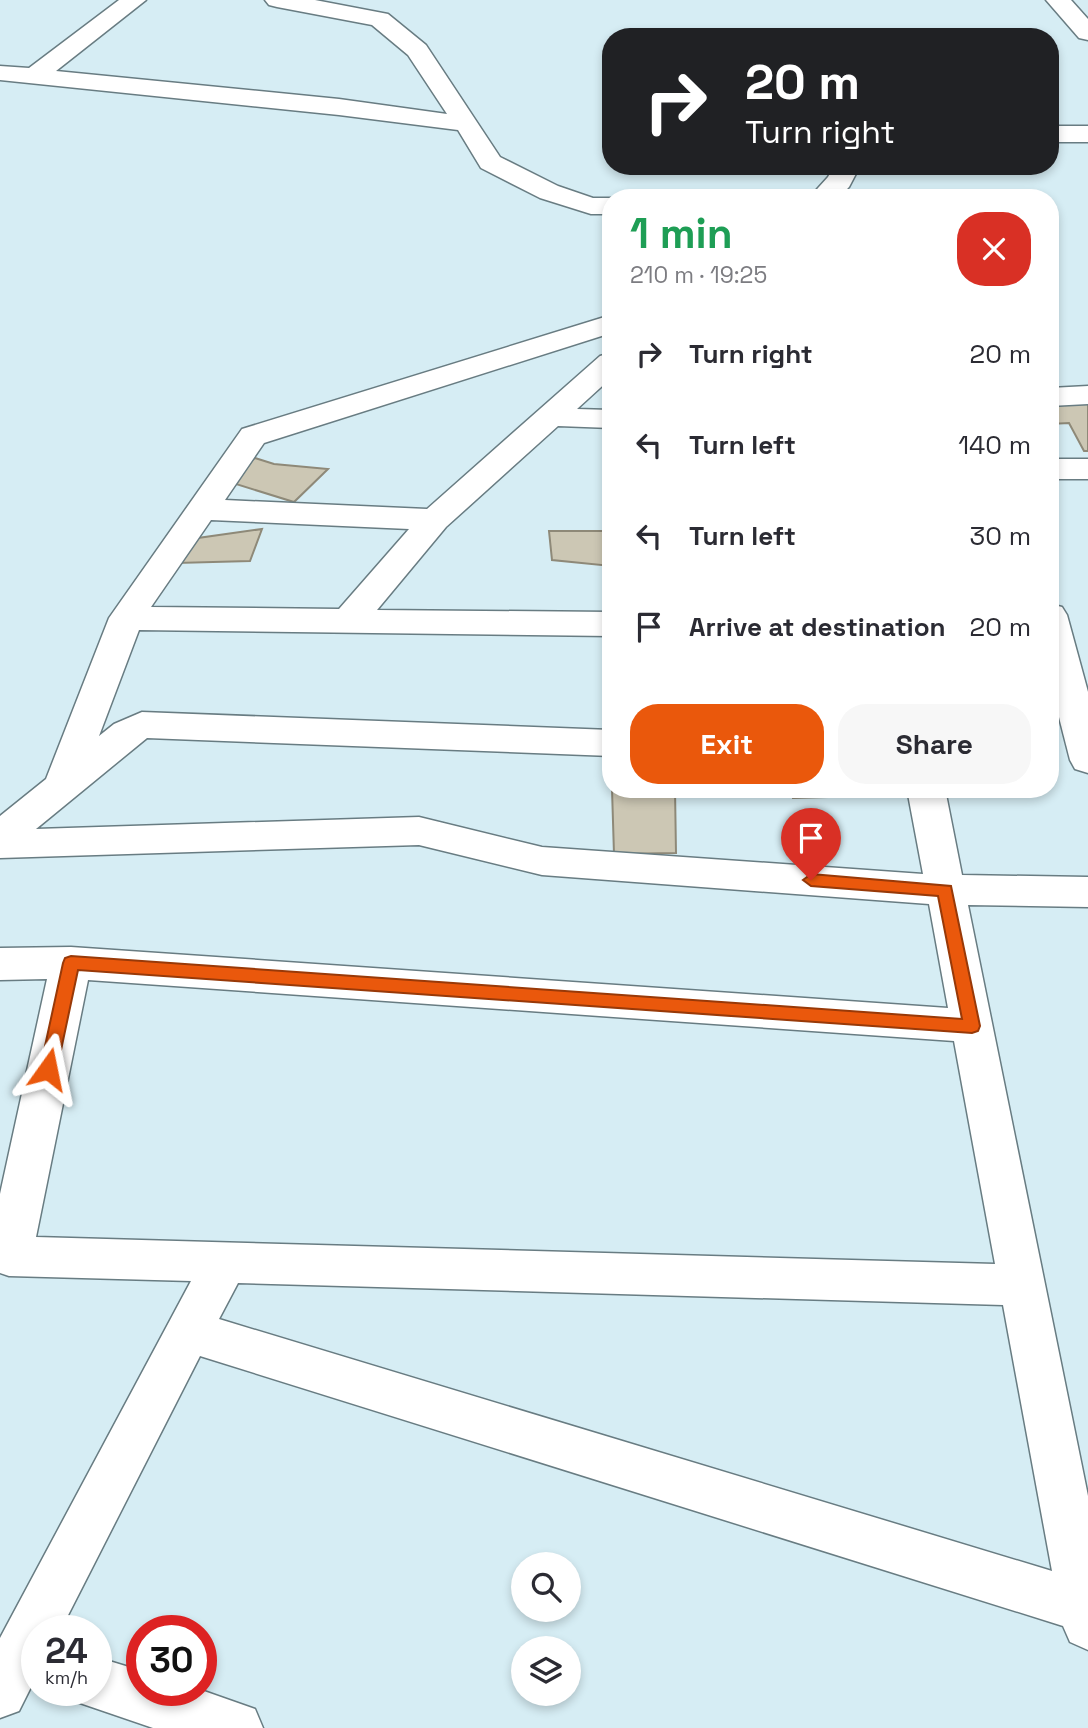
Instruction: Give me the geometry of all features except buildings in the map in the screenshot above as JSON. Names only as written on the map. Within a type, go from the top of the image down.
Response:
[{"type":"street","points":[[32,78],[134,0]]},
{"type":"street","points":[[277,0],[380,19],[417,50],[491,162],[549,192],[590,206],[602,206]]},
{"type":"street","points":[[1058,0],[1088,33]]},
{"type":"street","points":[[0,73],[339,107],[467,124]]},
{"type":"street","points":[[1059,134],[1088,134]]},
{"type":"street","points":[[831,189],[843,175]]},
{"type":"street","points":[[62,785],[126,618],[253,436],[602,327]]},
{"type":"street","points":[[348,621],[435,520],[602,370]]},
{"type":"street","points":[[1059,397],[1088,395]]},
{"type":"street","points":[[551,417],[602,419]]},
{"type":"street","points":[[1059,469],[1088,469]]},
{"type":"street","points":[[202,509],[435,520]]},
{"type":"street","points":[[126,618],[602,624]]},
{"type":"street","points":[[1059,649],[1088,760]]},
{"type":"street","points":[[0,837],[127,733],[142,725],[602,743]]},
{"type":"street","points":[[189,1331],[1086,1616],[928,798]]},
{"type":"street","points":[[0,844],[419,831],[542,861],[945,890],[1088,892]]},
{"type":"street","points":[[0,964],[71,963],[972,1026]]},
{"type":"street","points":[[71,963],[4,1255],[1022,1285]]},
{"type":"street","points":[[18,1671],[225,1262]]},
{"type":"street","points":[[112,1688],[236,1728]]},
{"type":"route","points":[[48,1069],[71,963],[972,1026],[945,890],[811,880]]}]
